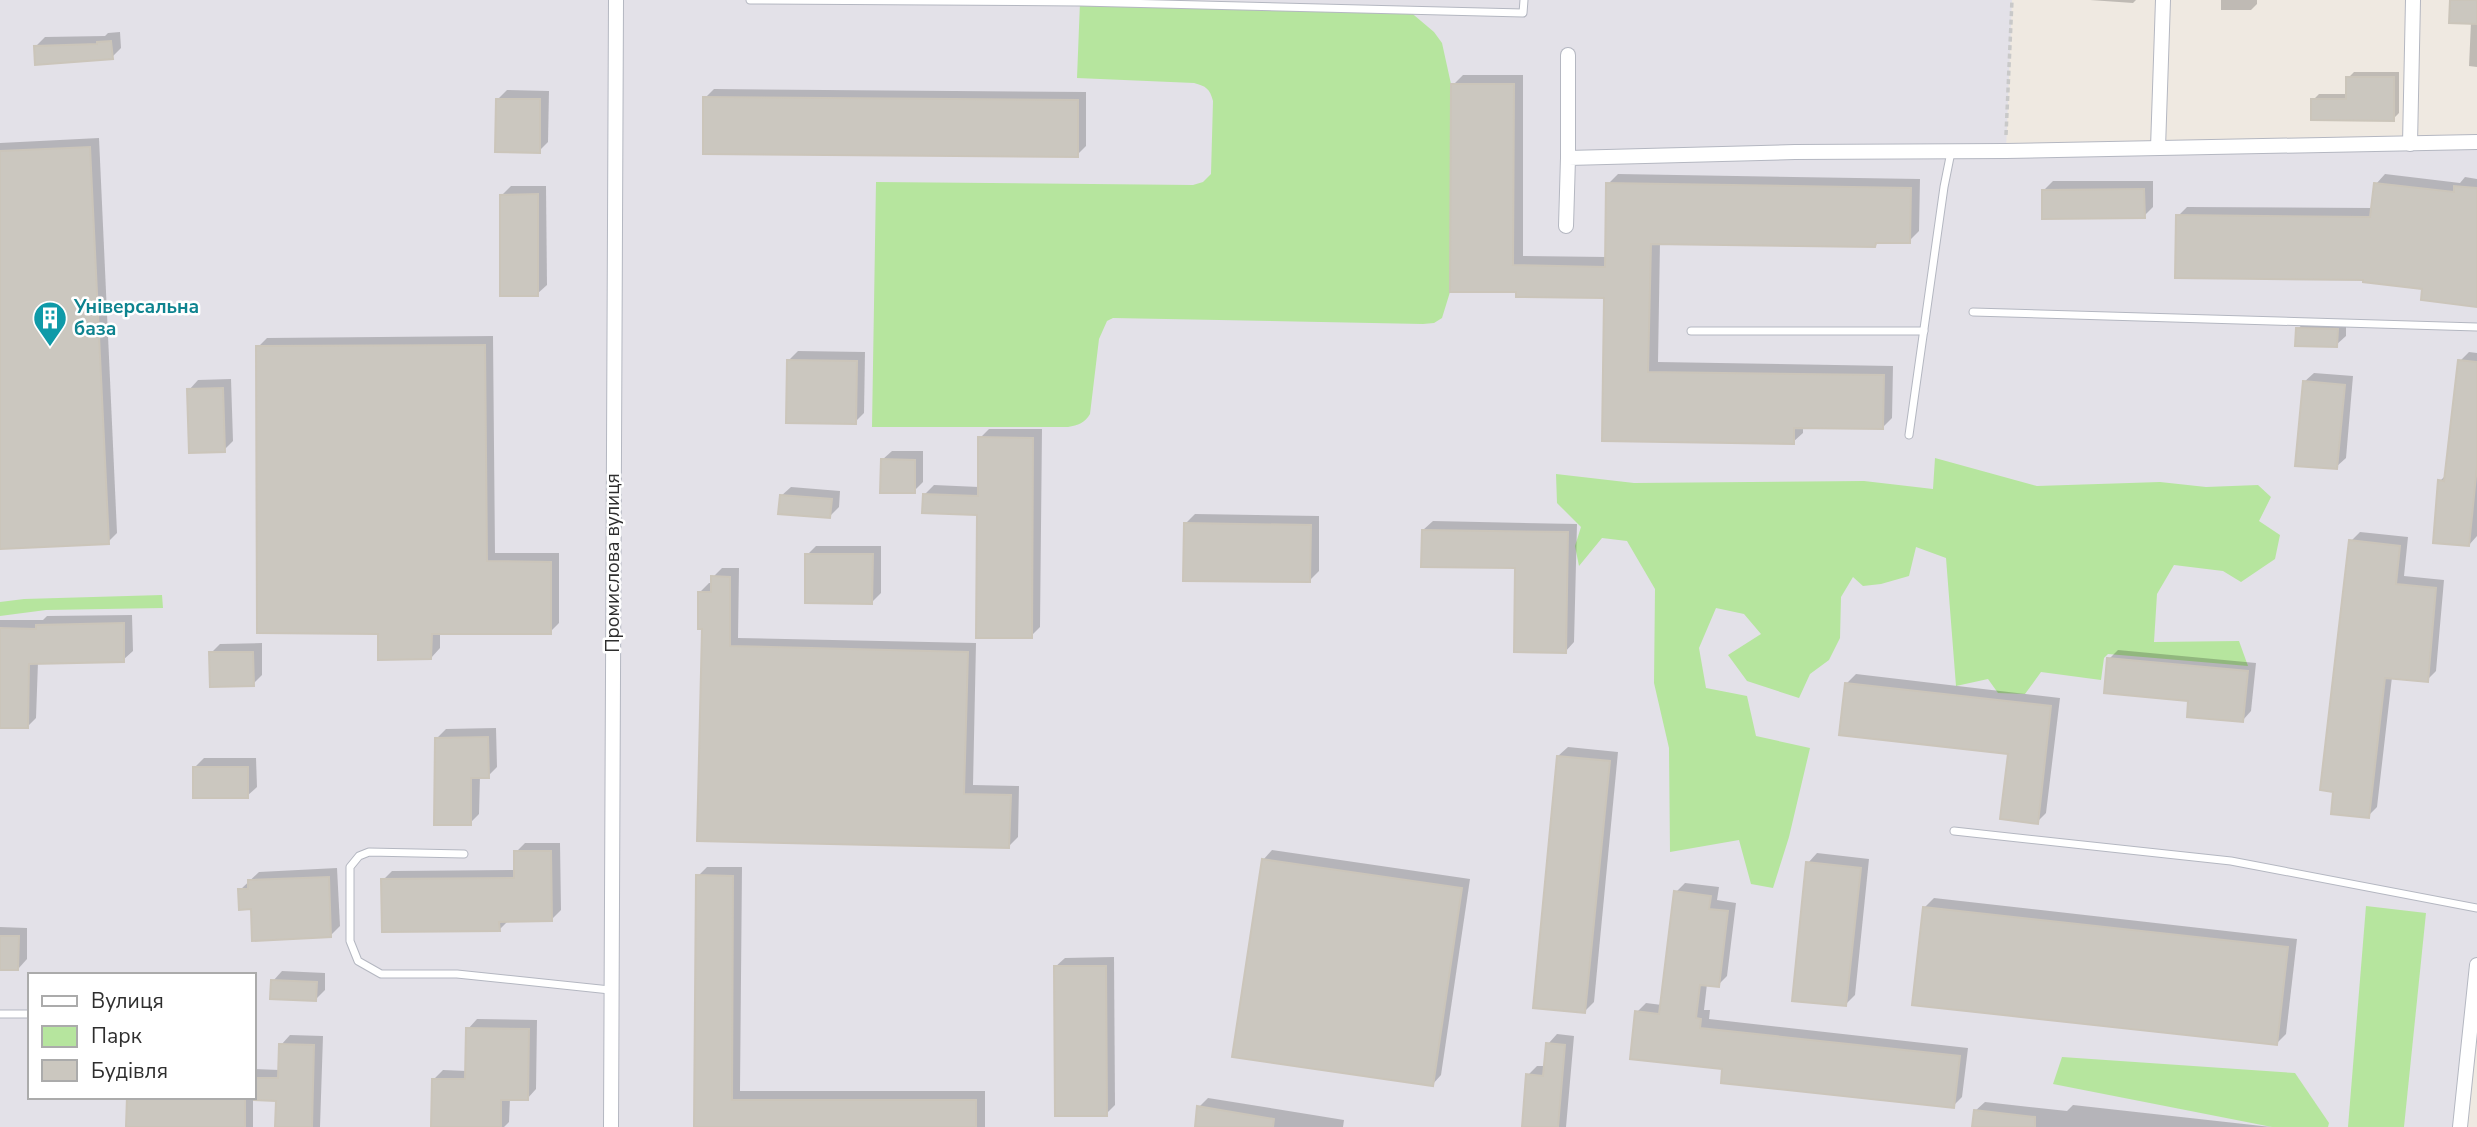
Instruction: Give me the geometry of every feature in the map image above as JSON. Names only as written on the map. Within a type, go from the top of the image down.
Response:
[{"type":"street","name":"Промислова вулиця","points":[[611,1127],[616,0]]},
{"type":"street","points":[[2158,148],[2163,0]]},
{"type":"street","points":[[2410,144],[2413,0]]},
{"type":"street","points":[[1566,226],[1568,55]]},
{"type":"street","points":[[1568,158],[2477,142]]},
{"type":"street","points":[[2460,1127],[2477,965]]},
{"type":"lane","points":[[750,0],[1080,2],[1523,13],[1524,0]]},
{"type":"lane","points":[[1909,435],[1951,152]]},
{"type":"lane","points":[[1973,312],[2477,327]]},
{"type":"lane","points":[[1690,331],[1924,331]]},
{"type":"lane","points":[[1954,831],[2231,861],[2477,908]]},
{"type":"lane","points":[[464,853],[369,852],[359,856],[350,867],[350,941],[358,961],[382,974],[457,974],[610,989]]},
{"type":"lane","points":[[0,1014],[28,1014]]},
{"type":"path","points":[[2006,151],[2012,0]]},
{"type":"shaded area","points":[[0,0],[2012,0],[2006,151],[2477,142],[2477,965],[2460,1127],[0,1127]]},
{"type":"green space","points":[[1080,2],[1408,10],[1434,32],[1442,43],[1451,84],[1450,292],[1442,318],[1434,323],[1423,324],[1113,318],[1107,321],[1099,339],[1090,414],[1081,423],[1068,427],[872,427],[876,182],[1193,185],[1203,182],[1211,174],[1213,101],[1209,91],[1194,83],[1077,78]]},
{"type":"green space","points":[[1935,458],[2037,486],[2160,482],[2206,487],[2258,485],[2271,497],[2259,521],[2280,535],[2275,559],[2241,582],[2223,571],[2174,565],[2157,594],[2154,642],[2239,641],[2248,666],[2108,654],[2104,658],[2101,680],[2041,672],[2025,694],[1998,693],[1988,679],[1956,686],[1946,558],[1916,547],[1909,576],[1863,586],[1853,577],[1841,597],[1840,638],[1829,660],[1810,674],[1799,698],[1747,681],[1728,655],[1761,634],[1744,614],[1716,608],[1699,648],[1706,688],[1747,696],[1756,736],[1810,748],[1789,837],[1773,888],[1751,884],[1739,840],[1670,852],[1669,748],[1654,683],[1655,589],[1627,541],[1602,538],[1579,566],[1575,546],[1581,527],[1557,503],[1556,474],[1634,483],[1864,481],[1933,489]]},
{"type":"green space","points":[[162,595],[163,608],[46,610],[0,616],[0,602]]},
{"type":"green space","points":[[2366,906],[2426,913],[2404,1127],[2348,1127]]},
{"type":"green space","points":[[2062,1057],[2295,1073],[2329,1123],[2328,1127],[2272,1127],[2053,1084]]},
{"type":"building","points":[[2450,0],[2477,0],[2477,24],[2449,23]]},
{"type":"building","points":[[111,41],[113,59],[35,65],[34,46]]},
{"type":"building","points":[[2346,77],[2394,77],[2394,121],[2311,120],[2311,99],[2346,99]]},
{"type":"building","points":[[1451,84],[1514,84],[1513,265],[1605,267],[1606,183],[1911,188],[1910,243],[1876,243],[1875,247],[1651,244],[1648,372],[1884,375],[1883,429],[1794,428],[1794,444],[1602,441],[1604,298],[1516,297],[1516,292],[1450,292]]},
{"type":"building","points":[[703,97],[1078,100],[1078,157],[703,154]]},
{"type":"building","points":[[496,99],[540,99],[540,153],[495,152]]},
{"type":"building","name":"Універсальна база","points":[[90,147],[109,544],[0,549],[0,151]]},
{"type":"building","points":[[2374,183],[2454,192],[2454,186],[2477,188],[2477,307],[2421,300],[2422,289],[2363,280],[2175,278],[2176,215],[2370,217]]},
{"type":"building","points":[[2144,189],[2145,218],[2042,219],[2042,190]]},
{"type":"building","points":[[538,194],[538,296],[500,296],[500,195]]},
{"type":"building","points":[[2296,328],[2338,329],[2337,347],[2295,346]]},
{"type":"building","points":[[485,345],[487,561],[551,562],[551,634],[432,634],[431,659],[378,660],[378,634],[257,633],[256,346]]},
{"type":"building","points":[[787,360],[857,361],[856,424],[786,423]]},
{"type":"building","points":[[2458,360],[2477,362],[2477,466],[2469,546],[2433,543],[2438,480],[2444,481]]},
{"type":"building","points":[[2303,381],[2345,385],[2337,469],[2295,466]]},
{"type":"building","points":[[223,388],[225,452],[189,453],[187,389]]},
{"type":"building","points":[[978,437],[1033,438],[1032,638],[976,638],[977,515],[922,513],[923,494],[978,496]]},
{"type":"building","points":[[881,459],[915,460],[915,493],[880,493]]},
{"type":"building","points":[[780,495],[832,499],[830,518],[778,514]]},
{"type":"building","points":[[1184,523],[1311,525],[1310,582],[1183,581]]},
{"type":"building","points":[[1422,530],[1568,532],[1566,653],[1514,652],[1515,568],[1421,567]]},
{"type":"building","points":[[2349,540],[2400,546],[2396,584],[2436,588],[2428,682],[2385,678],[2369,818],[2331,814],[2333,792],[2320,790]]},
{"type":"building","points":[[805,554],[873,554],[872,604],[805,603]]},
{"type":"building","points":[[711,576],[730,577],[730,646],[968,652],[964,794],[1011,795],[1009,848],[697,841],[702,629],[698,629],[698,592],[711,592]]},
{"type":"building","points":[[124,623],[124,662],[29,664],[28,728],[0,728],[0,628],[36,629],[36,625]]},
{"type":"building","points":[[209,652],[253,652],[254,686],[210,687]]},
{"type":"building","points":[[2107,658],[2248,671],[2243,722],[2187,717],[2188,701],[2104,693]]},
{"type":"building","points":[[1845,683],[2051,706],[2038,824],[2000,819],[2008,754],[1839,735]]},
{"type":"building","points":[[488,737],[489,778],[471,778],[471,825],[434,825],[435,738]]},
{"type":"building","points":[[1557,756],[1610,761],[1585,1013],[1533,1008]]},
{"type":"building","points":[[193,767],[248,767],[248,798],[193,798]]},
{"type":"building","points":[[514,851],[551,851],[552,921],[499,922],[500,931],[382,932],[381,879],[514,878]]},
{"type":"building","points":[[1262,859],[1462,888],[1433,1086],[1232,1057]]},
{"type":"building","points":[[1806,862],[1861,868],[1846,1006],[1792,1001]]},
{"type":"building","points":[[696,875],[733,876],[732,1100],[976,1100],[976,1127],[694,1127]]},
{"type":"building","points":[[329,877],[331,937],[252,941],[251,909],[239,910],[238,889],[248,889],[248,880]]},
{"type":"building","points":[[1674,891],[1711,896],[1709,909],[1728,911],[1719,987],[1700,985],[1696,1018],[1701,1019],[1700,1028],[1960,1056],[1954,1108],[1721,1083],[1722,1069],[1630,1059],[1635,1011],[1659,1014]]},
{"type":"building","points":[[1923,907],[2288,947],[2277,1045],[1912,1005]]},
{"type":"building","points":[[0,936],[19,936],[18,970],[0,970]]},
{"type":"building","points":[[1054,966],[1106,966],[1107,1116],[1055,1116]]},
{"type":"building","points":[[271,980],[317,982],[316,1001],[270,999]]},
{"type":"building","points":[[466,1028],[529,1029],[528,1100],[501,1100],[501,1127],[431,1127],[432,1079],[465,1079]]},
{"type":"building","points":[[1546,1043],[1565,1045],[1558,1127],[1522,1127],[1526,1074],[1543,1076]]},
{"type":"building","points":[[279,1044],[314,1045],[312,1127],[275,1127],[276,1101],[254,1100],[256,1078],[278,1078]]},
{"type":"building","points":[[127,1099],[245,1099],[245,1127],[126,1127]]},
{"type":"building","points":[[1197,1106],[1274,1119],[1273,1127],[1195,1127]]},
{"type":"building","points":[[1974,1110],[2035,1117],[2035,1127],[1972,1127]]},
{"type":"place","name":"Універсальна база","points":[[50,348]]}]
